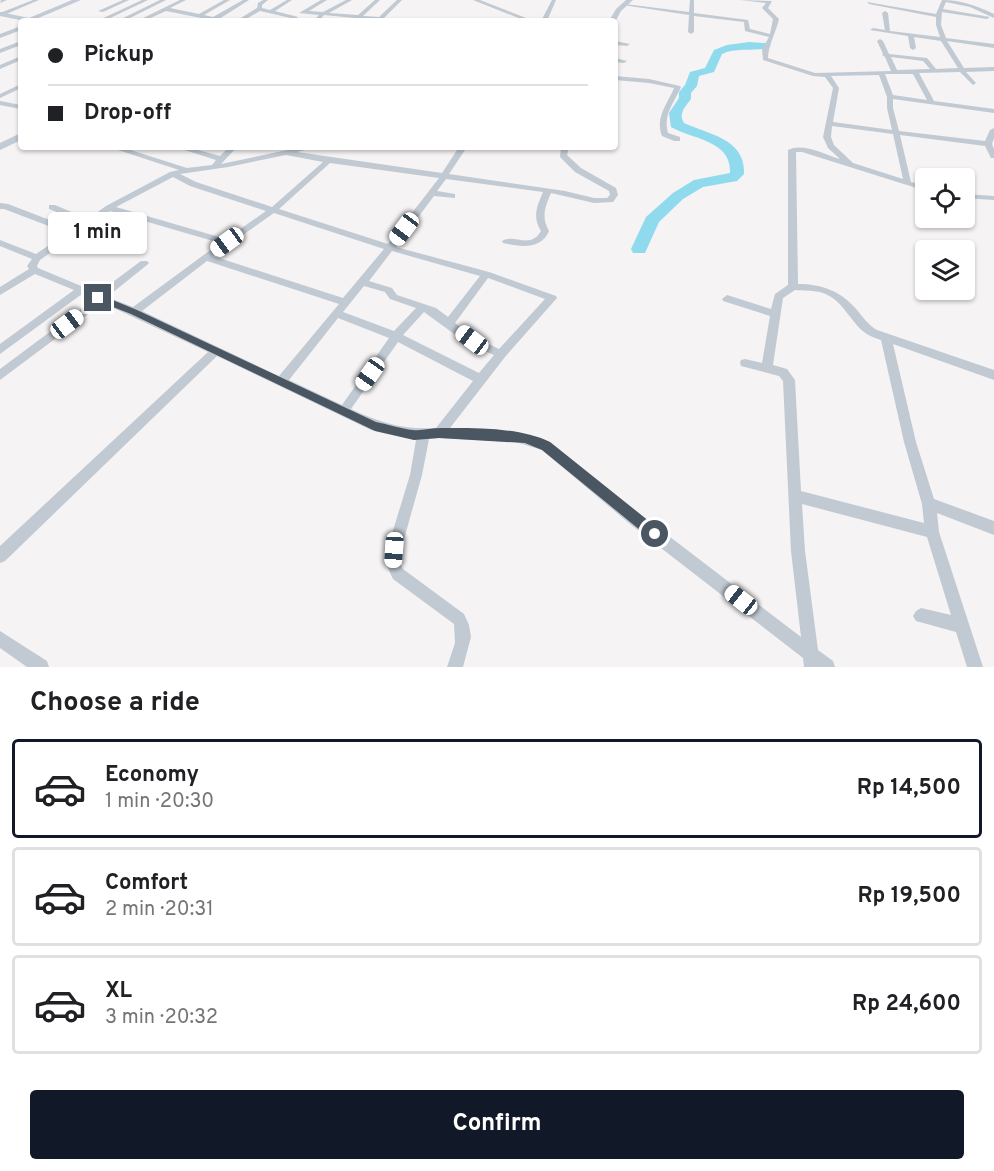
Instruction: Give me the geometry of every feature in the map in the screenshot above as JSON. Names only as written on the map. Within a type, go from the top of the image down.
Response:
[{"type":"street","points":[[0,2],[5,0]]},
{"type":"street","points":[[1,14],[37,0]]},
{"type":"street","points":[[37,18],[78,0]]},
{"type":"street","points":[[101,11],[127,0]]},
{"type":"street","points":[[107,18],[147,0]]},
{"type":"street","points":[[126,18],[164,0]]},
{"type":"street","points":[[146,18],[184,0]]},
{"type":"street","points":[[201,15],[228,0]]},
{"type":"street","points":[[217,18],[247,0]]},
{"type":"street","points":[[260,9],[260,4],[266,0]]},
{"type":"street","points":[[273,10],[290,0]]},
{"type":"street","points":[[294,18],[325,0]]},
{"type":"street","points":[[319,18],[350,0]]},
{"type":"street","points":[[357,18],[378,0]]},
{"type":"street","points":[[381,18],[400,0]]},
{"type":"street","points":[[475,0],[504,11],[515,18]]},
{"type":"street","points":[[545,18],[554,0]]},
{"type":"street","points":[[691,33],[692,0]]},
{"type":"street","points":[[742,0],[770,1]]},
{"type":"street","points":[[973,83],[960,70],[939,26],[939,13],[944,0],[972,6],[994,17]]},
{"type":"street","points":[[770,1],[765,8],[776,19],[763,57],[810,75],[994,69]]},
{"type":"street","points":[[614,18],[618,10],[628,2],[662,10],[746,21],[747,30],[772,36]]},
{"type":"street","points":[[869,3],[939,13],[994,17]]},
{"type":"street","points":[[340,6],[349,7]]},
{"type":"street","points":[[358,8],[367,9]]},
{"type":"street","points":[[716,8],[717,17]]},
{"type":"street","points":[[166,9],[212,18]]},
{"type":"street","points":[[244,18],[260,9],[273,10],[291,18]]},
{"type":"street","points":[[659,17],[662,10]]},
{"type":"street","points":[[500,18],[504,11]]},
{"type":"street","points":[[303,12],[349,18]]},
{"type":"street","points":[[885,13],[888,32]]},
{"type":"street","points":[[1,14],[22,18]]},
{"type":"street","points":[[0,36],[18,29]]},
{"type":"street","points":[[873,30],[994,46]]},
{"type":"street","points":[[911,35],[913,48]]},
{"type":"street","points":[[880,41],[895,72]]},
{"type":"street","points":[[618,43],[627,44]]},
{"type":"street","points":[[0,51],[18,44]]},
{"type":"street","points":[[885,55],[925,59],[934,71]]},
{"type":"street","points":[[0,67],[18,59]]},
{"type":"street","points":[[618,60],[624,61]]},
{"type":"street","points":[[986,69],[994,75]]},
{"type":"street","points":[[915,72],[932,103]]},
{"type":"street","points":[[881,73],[890,98],[895,132],[908,184]]},
{"type":"street","points":[[827,75],[836,88],[828,141],[850,165]]},
{"type":"street","points":[[618,78],[678,87],[666,107],[662,123],[665,134],[677,140]]},
{"type":"street","points":[[0,96],[18,87]]},
{"type":"street","points":[[890,98],[994,111]]},
{"type":"street","points":[[0,103],[18,106]]},
{"type":"street","points":[[0,110],[10,105]]},
{"type":"street","points":[[831,124],[988,144]]},
{"type":"street","points":[[994,130],[988,144],[994,156]]},
{"type":"street","points":[[0,147],[18,138]]},
{"type":"street","points":[[123,150],[187,170]]},
{"type":"street","points":[[190,150],[221,159]]},
{"type":"street","points":[[214,167],[230,150]]},
{"type":"street","points":[[0,292],[109,208],[173,174],[300,150]]},
{"type":"street","points":[[281,382],[390,248],[444,177],[461,150]]},
{"type":"street","points":[[288,153],[608,202],[614,195],[610,186],[578,170],[563,156],[564,150]]},
{"type":"street","points":[[792,287],[792,150],[803,150],[915,186]]},
{"type":"street","points":[[134,312],[205,257],[273,210],[329,160]]},
{"type":"street","points":[[173,174],[193,184],[390,248],[486,274],[551,297],[552,300],[432,433],[416,475],[394,550],[393,564],[398,574],[459,619],[464,629],[464,639],[455,667]]},
{"type":"street","points":[[506,241],[534,243],[542,239],[545,231],[539,222],[539,213],[548,191]]},
{"type":"street","points":[[431,193],[452,196]]},
{"type":"street","points":[[975,197],[994,198]]},
{"type":"street","points":[[0,206],[75,233]]},
{"type":"street","points":[[52,207],[89,222]]},
{"type":"street","points":[[109,208],[227,242]]},
{"type":"street","points":[[0,243],[81,290],[134,312],[375,426],[399,433],[516,437],[536,441],[546,446],[810,660],[827,667]]},
{"type":"street","points":[[205,257],[345,302]]},
{"type":"street","points":[[0,375],[144,263]]},
{"type":"street","points":[[448,323],[486,274]]},
{"type":"street","points":[[362,282],[389,290],[393,297],[423,307],[472,340],[501,354]]},
{"type":"street","points":[[766,368],[778,296],[792,287],[814,287],[832,292],[853,312],[864,328],[886,338],[994,375]]},
{"type":"street","points":[[0,350],[81,290]]},
{"type":"street","points":[[727,299],[774,314]]},
{"type":"street","points":[[343,412],[396,336],[423,307]]},
{"type":"street","points":[[336,313],[396,336],[480,379]]},
{"type":"street","points":[[886,338],[910,442],[929,504],[933,532],[960,625],[975,667]]},
{"type":"street","points":[[0,556],[215,352]]},
{"type":"street","points":[[745,363],[783,372],[789,378],[798,551],[810,660]]},
{"type":"street","points":[[795,496],[933,532]]},
{"type":"street","points":[[929,504],[994,528]]},
{"type":"street","points":[[921,616],[960,625]]},
{"type":"street","points":[[0,639],[41,667]]},
{"type":"waterway","points":[[639,249],[652,220],[678,196],[699,183],[732,178],[737,174],[736,161],[722,144],[703,133],[676,124],[676,110],[685,99],[685,92],[691,86],[694,74],[710,70],[718,52],[727,48],[766,46]]},
{"type":"route","points":[[98,298],[134,312],[375,426],[414,435],[439,433],[525,438],[536,441],[546,446],[655,534]]}]
